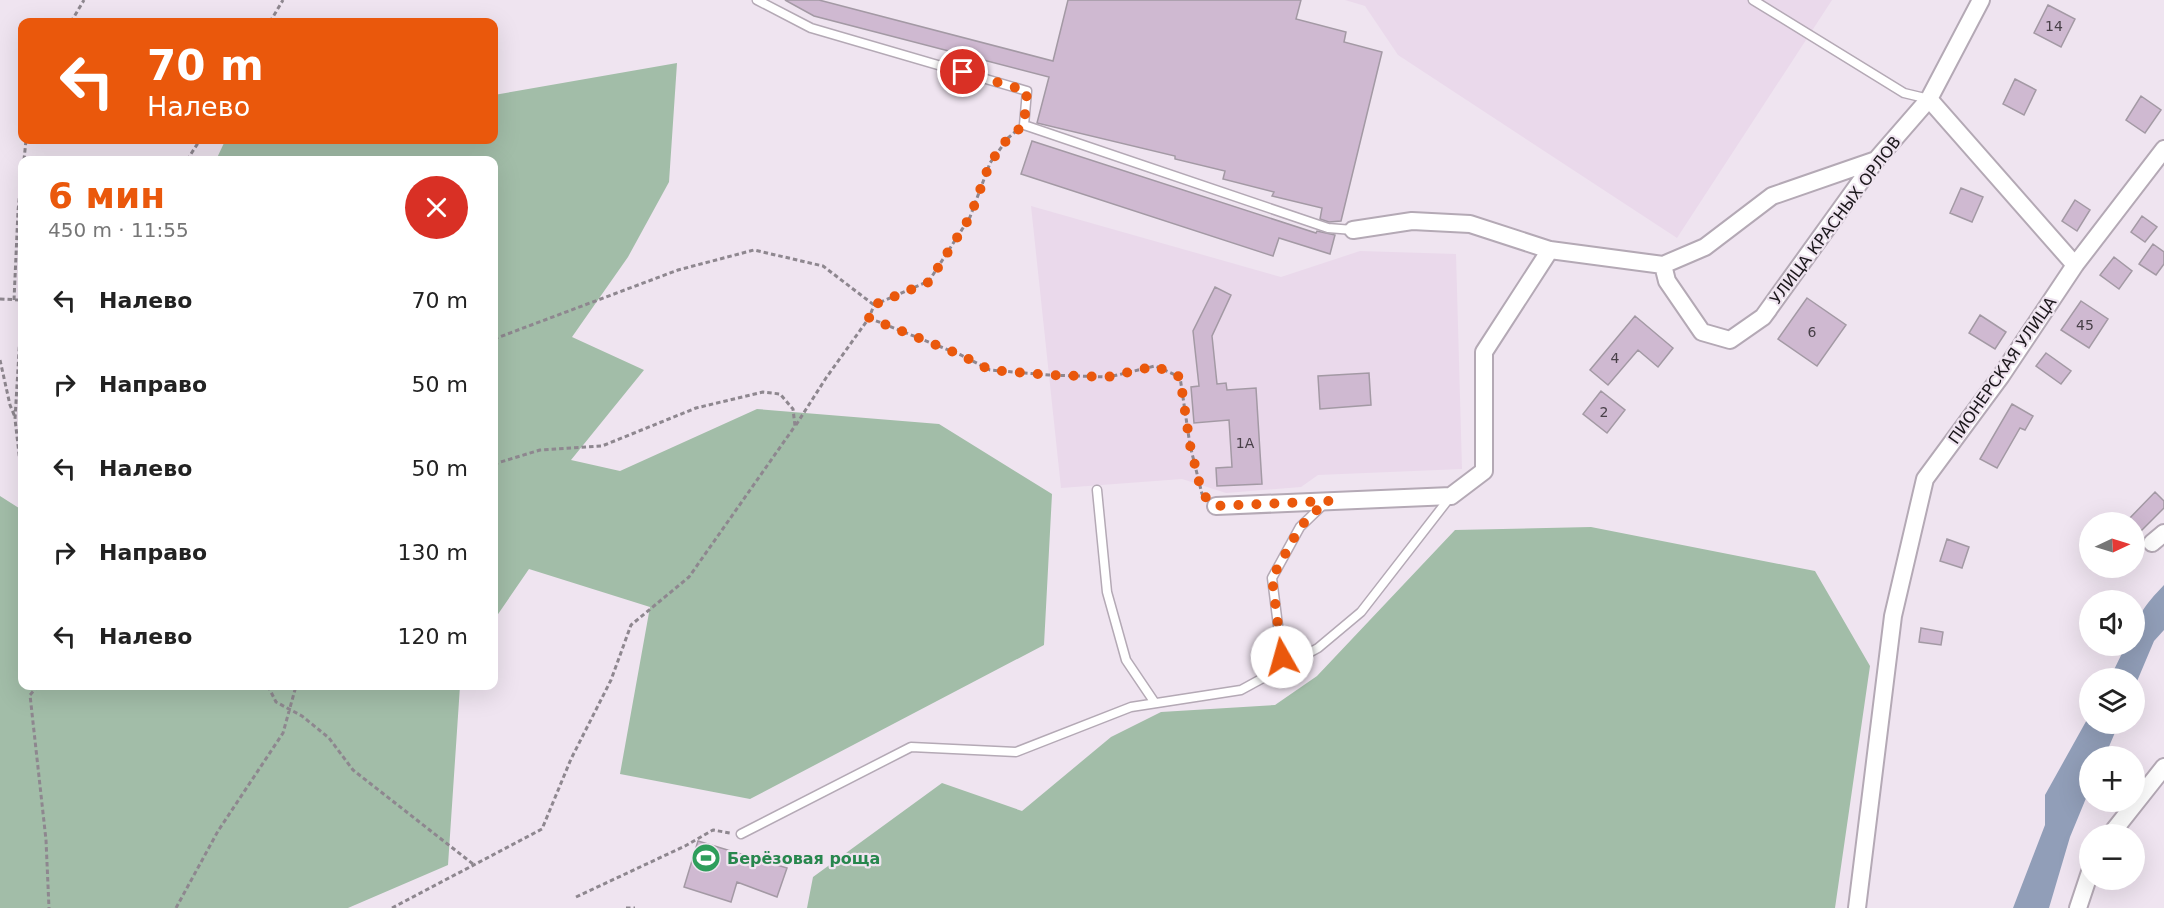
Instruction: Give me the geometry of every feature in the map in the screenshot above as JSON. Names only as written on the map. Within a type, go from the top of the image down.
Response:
[{"type":"street","name":"УЛИЦА КРАСНЫХ ОРЛОВ","points":[[1763,317],[1876,160],[1929,99],[1981,0]]},
{"type":"street","points":[[1929,99],[2075,265]]},
{"type":"street","name":"ПИОНЕРСКАЯ УЛИЦА","points":[[1857,908],[1893,616],[1924,479],[2001,376],[2075,265],[2164,149]]},
{"type":"street","points":[[1353,230],[1412,221],[1470,224],[1550,250],[1663,265],[1705,247],[1772,196],[1876,160]]},
{"type":"street","points":[[1216,506],[1451,496],[1484,471],[1484,352],[1550,250]]},
{"type":"street","points":[[2119,824],[2164,767]]},
{"type":"street","points":[[2078,908],[2084,890]]},
{"type":"lane","points":[[757,0],[811,28],[1027,91],[1024,125],[1328,228],[1353,230]]},
{"type":"lane","points":[[1753,0],[1904,93],[1929,99]]},
{"type":"lane","points":[[1663,265],[1666,281],[1702,332],[1730,340],[1763,317]]},
{"type":"lane","points":[[1096,490],[1107,592],[1126,660],[1155,703]]},
{"type":"lane","points":[[741,834],[911,747],[1016,752],[1131,707],[1241,690],[1318,648],[1361,612],[1451,496]]},
{"type":"lane","points":[[1274,672],[1282,657],[1272,578],[1300,527],[1319,508],[1330,501]]},
{"type":"path","points":[[73,18],[84,0]]},
{"type":"path","points":[[272,18],[283,0]]},
{"type":"path","points":[[392,908],[542,829],[571,759],[611,680],[631,625],[689,577],[869,318],[874,305],[929,282],[970,217],[990,163],[1008,138],[1024,125]]},
{"type":"path","points":[[14,300],[18,211]]},
{"type":"path","points":[[498,338],[678,270],[754,250],[823,266],[874,305]]},
{"type":"path","points":[[0,299],[18,300]]},
{"type":"path","points":[[869,318],[961,355],[990,370],[1108,377],[1155,366],[1180,377],[1190,445],[1202,494],[1216,506]]},
{"type":"path","points":[[0,360],[15,419]]},
{"type":"path","points":[[18,368],[15,419],[18,446]]},
{"type":"path","points":[[498,463],[540,450],[602,446],[696,408],[763,392],[780,394],[794,409],[795,426]]},
{"type":"path","points":[[34,690],[30,695],[46,840],[49,908]]},
{"type":"path","points":[[270,690],[276,702],[302,716],[329,738],[353,770],[473,864]]},
{"type":"path","points":[[176,908],[218,831],[283,733],[295,690]]},
{"type":"path","points":[[576,897],[685,846],[713,830],[741,834]]},
{"type":"path","points":[[626,908],[635,908]]},
{"type":"shaded area","points":[[1345,0],[1832,0],[1677,238],[1398,55],[1365,6]]},
{"type":"shaded area","points":[[1031,206],[1281,277],[1360,251],[1456,254],[1462,469],[1318,475],[1301,487],[1226,493],[1182,479],[1061,488]]},
{"type":"green space","points":[[677,63],[669,182],[628,257],[572,337],[644,370],[571,460],[620,471],[757,409],[939,424],[1052,494],[1044,645],[750,799],[620,774],[650,607],[529,569],[498,614],[498,156],[218,156],[224,144],[498,144],[498,94]]},
{"type":"green space","points":[[0,496],[18,507],[18,690],[460,690],[448,865],[348,908],[0,908]]},
{"type":"green space","points":[[1591,527],[1815,571],[1870,666],[1835,908],[807,908],[813,877],[942,783],[1022,811],[1111,737],[1161,712],[1275,705],[1317,676],[1455,530]]},
{"type":"water","points":[[2164,585],[2164,630],[2154,641],[2143,668],[2115,668],[2121,656],[2145,656],[2145,608]]},
{"type":"water","points":[[2079,734],[2114,734],[2109,746],[2079,746],[2080,812],[2070,837],[2049,908],[2013,908],[2045,825],[2045,795]]},
{"type":"building","points":[[785,0],[819,0],[1053,61],[1068,0],[1301,0],[1296,19],[1346,32],[1344,42],[1382,52],[1341,221],[1329,222],[1320,219],[1322,208],[1272,196],[1274,192],[1223,179],[1225,171],[1175,159],[1175,156],[1037,123],[1049,77],[814,16]]},
{"type":"building","points":[[2048,5],[2075,19],[2061,47],[2034,33]]},
{"type":"building","points":[[2015,79],[2036,90],[2024,115],[2003,104]]},
{"type":"building","points":[[2141,96],[2161,110],[2145,133],[2126,120]]},
{"type":"building","points":[[1032,141],[1316,233],[1317,231],[1335,235],[1330,254],[1279,238],[1273,256],[1021,174]]},
{"type":"building","points":[[1961,188],[1983,197],[1972,222],[1950,213]]},
{"type":"building","points":[[2075,200],[2090,210],[2077,231],[2062,221]]},
{"type":"building","points":[[2142,216],[2157,227],[2145,242],[2131,232]]},
{"type":"building","points":[[2153,244],[2164,252],[2164,264],[2156,275],[2139,264]]},
{"type":"building","points":[[2114,257],[2132,271],[2119,289],[2100,275]]},
{"type":"building","points":[[1215,287],[1231,295],[1212,336],[1217,384],[1226,383],[1227,390],[1256,388],[1262,484],[1217,486],[1216,468],[1232,467],[1229,420],[1194,423],[1191,387],[1199,386],[1193,331]]},
{"type":"building","points":[[1807,298],[1846,325],[1817,366],[1778,339]]},
{"type":"building","points":[[2081,301],[2108,319],[2089,348],[2061,330]]},
{"type":"building","points":[[1980,315],[2006,332],[1995,349],[1969,333]]},
{"type":"building","points":[[1635,316],[1673,348],[1658,367],[1638,350],[1608,385],[1590,370]]},
{"type":"building","points":[[2046,353],[2071,371],[2061,384],[2036,366]]},
{"type":"building","points":[[1369,373],[1371,405],[1320,409],[1318,376]]},
{"type":"building","points":[[1601,391],[1625,410],[1607,433],[1583,414]]},
{"type":"building","points":[[2012,404],[2033,416],[2025,430],[2020,428],[1997,468],[1980,459]]},
{"type":"building","points":[[2155,492],[2164,501],[2164,508],[2145,527],[2145,512],[2136,512]]},
{"type":"building","points":[[1947,539],[1969,547],[1962,568],[1940,561]]},
{"type":"building","points":[[1921,628],[1943,632],[1941,645],[1919,642]]},
{"type":"building","points":[[698,841],[787,868],[777,897],[737,882],[731,902],[684,887]]},
{"type":"place","name":"Берёзовая роща","points":[[706,858]]},
{"type":"route","points":[[963,72],[1027,91],[1024,125],[1008,138],[990,163],[970,217],[929,282],[874,305],[869,318],[961,355],[990,370],[1108,377],[1155,366],[1180,377],[1190,445],[1202,494],[1216,506],[1330,501],[1319,508],[1300,527],[1272,578],[1282,657]]}]
